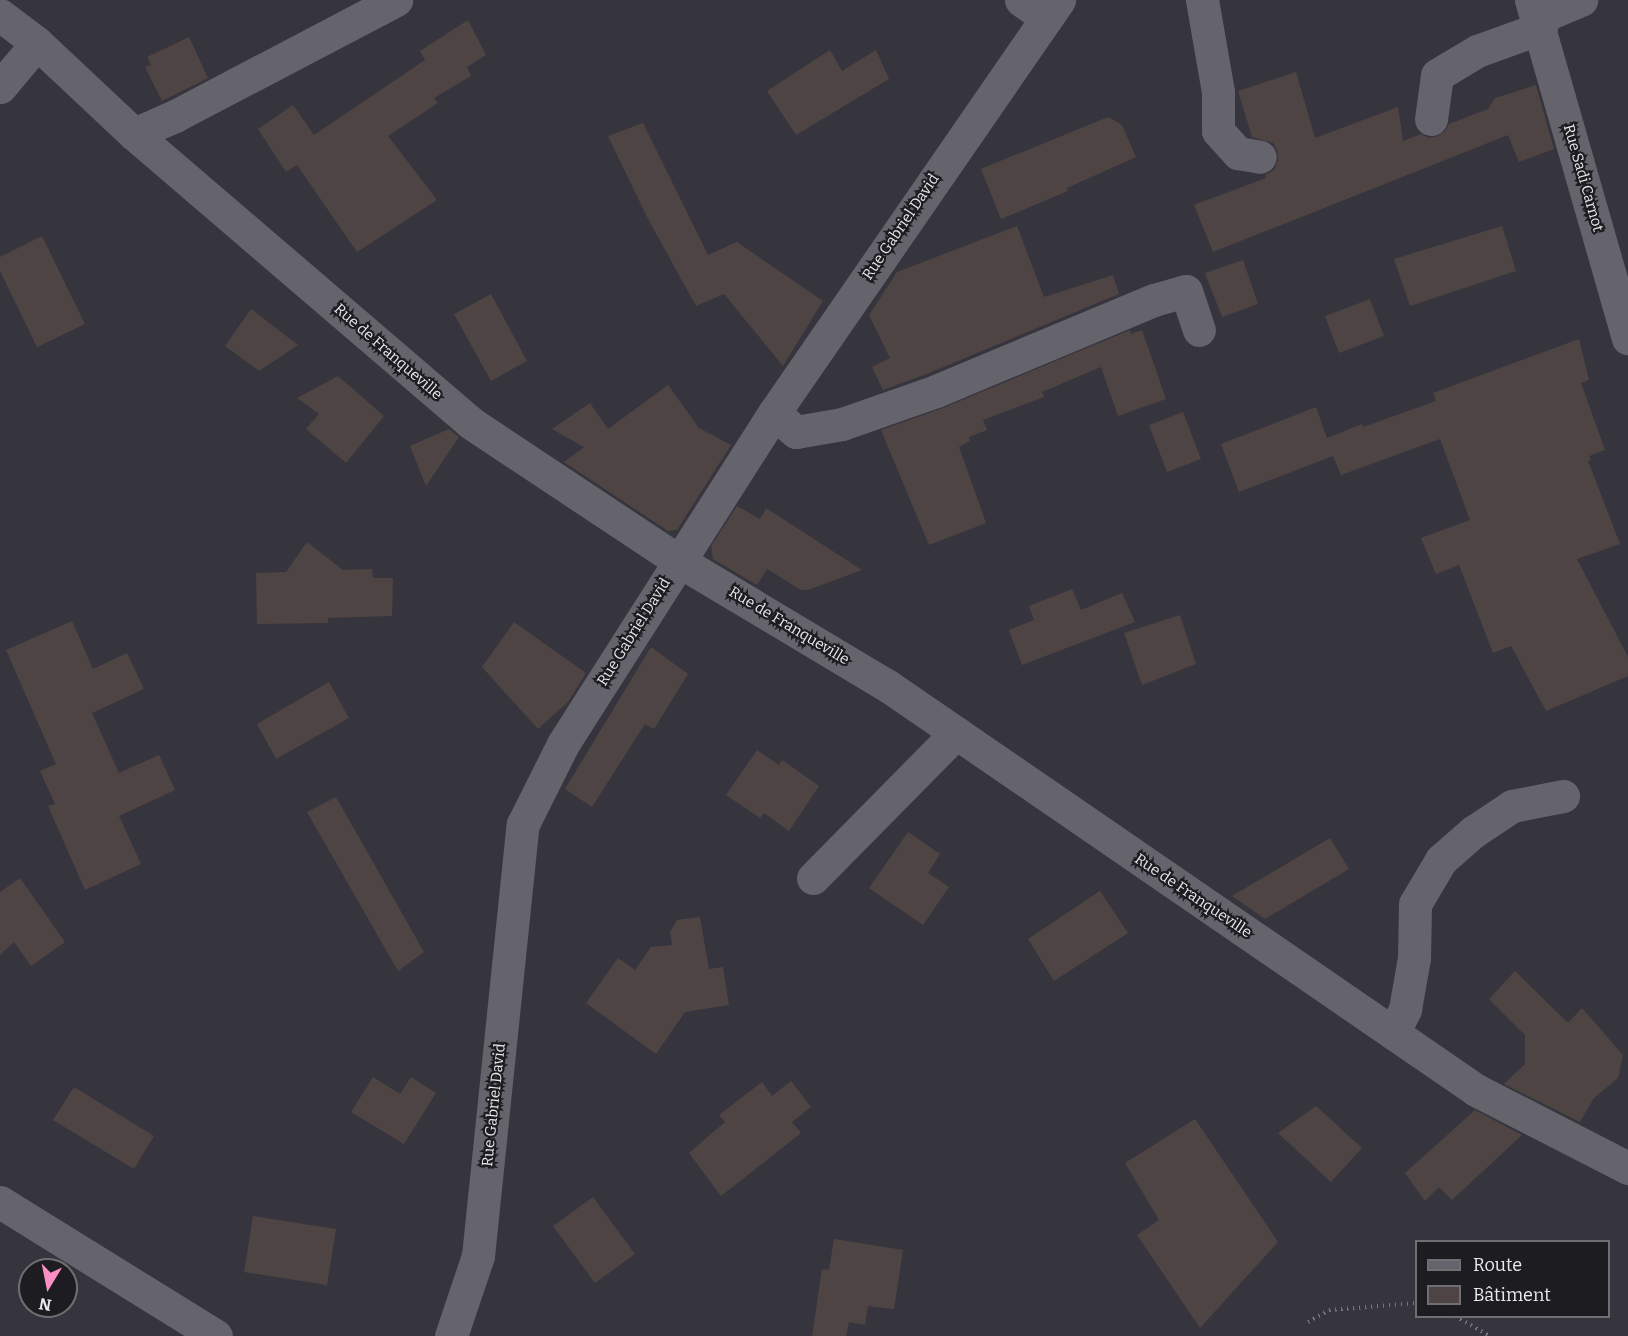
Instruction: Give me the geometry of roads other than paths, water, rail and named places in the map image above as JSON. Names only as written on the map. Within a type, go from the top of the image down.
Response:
[{"type":"street","points":[[0,7],[8,0]]},
{"type":"street","points":[[134,134],[175,116],[396,0]]},
{"type":"street","points":[[1202,0],[1218,92],[1218,131],[1238,153],[1260,157]]},
{"type":"street","points":[[1431,119],[1437,75],[1537,15],[1581,0]]},
{"type":"street","name":"Rue Gabriel David","points":[[451,1336],[478,1256],[523,824],[563,744],[679,561],[1042,6]]},
{"type":"street","name":"Rue de Franqueville","points":[[0,15],[37,43],[134,134],[471,423],[679,561],[888,686],[1476,1090],[1628,1168]]},
{"type":"street","name":"Rue Sadi Carnot","points":[[1537,15],[1628,338]]},
{"type":"street","points":[[0,87],[37,43]]},
{"type":"street","points":[[774,413],[796,432],[842,424],[936,391],[1154,300],[1186,291],[1199,330]]},
{"type":"street","points":[[813,878],[956,733]]},
{"type":"street","points":[[1393,1033],[1405,1009],[1414,958],[1415,904],[1441,860],[1473,832],[1512,806],[1563,796]]},
{"type":"street","points":[[0,1202],[216,1336]]}]
